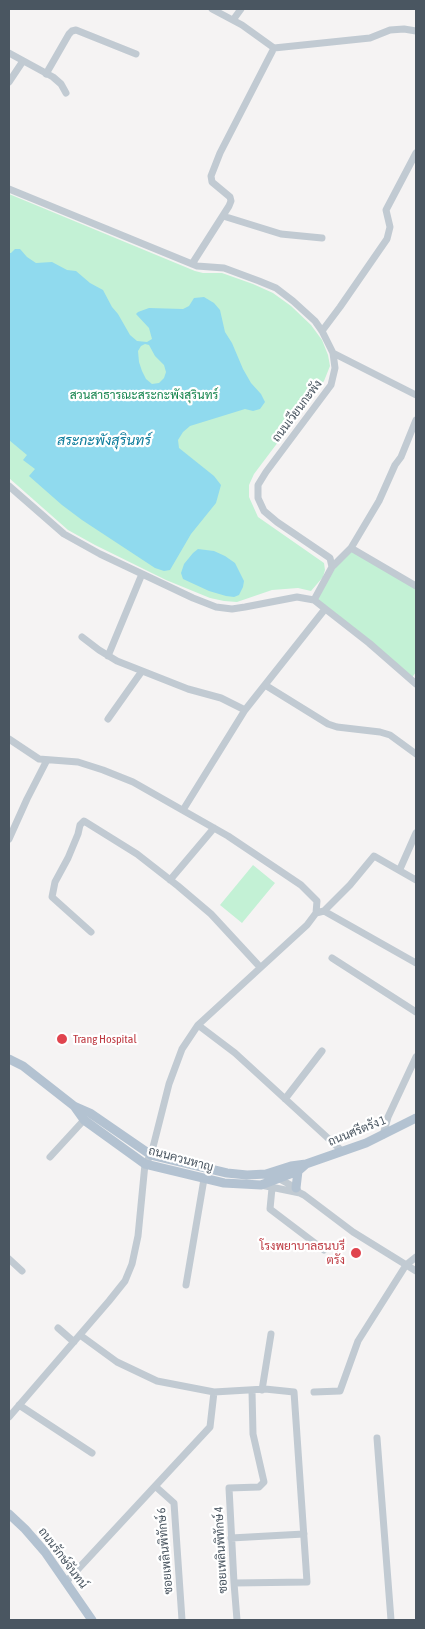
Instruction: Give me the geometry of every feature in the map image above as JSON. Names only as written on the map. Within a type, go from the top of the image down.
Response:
[{"type":"main road","name":"ถนนควนหาญ","points":[[9,1059],[23,1066],[74,1106],[90,1113],[151,1155],[227,1173],[266,1174]]},
{"type":"main road","name":"ถนนควนหาญ","points":[[74,1106],[84,1120],[145,1164],[224,1183],[261,1185]]},
{"type":"main road","name":"ถนนศรีตรัง 1","points":[[266,1174],[291,1166],[306,1164],[366,1143],[414,1121]]},
{"type":"main road","name":"ถนนศรีตรัง 1","points":[[261,1185],[298,1171],[306,1164]]},
{"type":"main road","points":[[298,1171],[298,1190]]},
{"type":"main road","name":"ถนนรักษ์จันทน์","points":[[9,1514],[26,1529],[45,1552],[92,1619]]},
{"type":"street","points":[[212,9],[234,20],[274,48],[370,38],[390,30],[404,29],[416,31]]},
{"type":"street","points":[[234,20],[241,9]]},
{"type":"street","points":[[46,74],[69,34],[76,30],[136,54]]},
{"type":"street","points":[[192,264],[231,201],[230,197],[212,182],[211,176],[220,153],[274,48]]},
{"type":"street","points":[[9,53],[61,84],[66,92]]},
{"type":"street","points":[[9,82],[23,61]]},
{"type":"street","points":[[322,331],[387,239],[390,227],[386,210],[416,153]]},
{"type":"street","name":"ถนนเวียนกะพัง","points":[[9,189],[192,264],[205,268],[224,268],[260,280],[276,288],[315,321],[333,353],[335,368],[331,385],[266,472],[258,485],[258,498],[264,511],[276,522],[330,558],[332,567]]},
{"type":"street","points":[[222,216],[280,234],[322,238]]},
{"type":"street","points":[[333,353],[416,395]]},
{"type":"street","points":[[314,600],[332,567],[351,548],[379,501],[396,465],[402,457],[416,420]]},
{"type":"street","points":[[9,486],[64,534],[100,554],[192,598],[232,609],[245,608],[297,596],[314,600],[369,643],[416,684]]},
{"type":"street","points":[[351,548],[416,586]]},
{"type":"street","points":[[108,656],[142,574]]},
{"type":"street","points":[[183,810],[245,710],[325,609]]},
{"type":"street","points":[[82,636],[108,656],[188,689],[221,698],[245,710]]},
{"type":"street","points":[[108,719],[142,670]]},
{"type":"street","points":[[265,685],[328,724],[390,735],[416,754]]},
{"type":"street","points":[[9,739],[39,759],[78,762],[133,782],[214,828],[301,885],[317,901],[320,912],[416,963]]},
{"type":"street","points":[[9,837],[48,760]]},
{"type":"street","points":[[91,932],[52,897],[55,882],[68,858],[80,825],[84,821],[137,854],[211,914],[260,967]]},
{"type":"street","points":[[170,880],[214,828]]},
{"type":"street","points":[[400,869],[416,833]]},
{"type":"street","points":[[9,1417],[125,1280],[132,1264],[138,1236],[145,1164],[151,1155],[172,1074],[182,1048],[198,1024],[350,885],[374,856],[400,869],[416,880]]},
{"type":"street","points":[[332,958],[416,1012]]},
{"type":"street","points":[[198,1024],[235,1053],[342,1151]]},
{"type":"street","points":[[285,1099],[322,1051]]},
{"type":"street","points":[[383,1135],[388,1117],[416,1057]]},
{"type":"street","points":[[50,1157],[84,1120]]},
{"type":"street","name":"ถนนควนหาญ","points":[[266,1174],[280,1178],[353,1232],[416,1271]]},
{"type":"street","points":[[186,1285],[204,1179]]},
{"type":"street","name":"ถนนควนหาญ","points":[[261,1185],[298,1190]]},
{"type":"street","points":[[272,1188],[270,1209],[324,1250]]},
{"type":"street","points":[[314,1392],[340,1391],[358,1341],[406,1266],[416,1257]]},
{"type":"street","points":[[9,1259],[22,1271]]},
{"type":"street","points":[[58,1328],[74,1342]]},
{"type":"street","points":[[262,1390],[271,1334]]},
{"type":"street","points":[[80,1335],[117,1362],[157,1380],[214,1392],[262,1390],[294,1392],[307,1582],[234,1583]]},
{"type":"street","name":"ซอยเพลินพิทักษ์ 4","points":[[238,1620],[229,1488],[258,1487],[264,1482],[253,1434],[252,1391]]},
{"type":"street","points":[[66,1582],[210,1427],[214,1392]]},
{"type":"street","points":[[19,1405],[92,1453]]},
{"type":"street","points":[[377,1438],[391,1620]]},
{"type":"street","name":"ซอยเพลินพิทักษ์ 6","points":[[155,1486],[174,1503],[182,1620]]},
{"type":"street","points":[[231,1538],[304,1534]]},
{"type":"green space","name":"สวนสาธารณะสระกะพังสุรินทร์","points":[[9,194],[195,271],[222,273],[253,284],[273,293],[291,306],[311,325],[322,340],[330,366],[324,381],[254,474],[249,485],[249,497],[258,517],[324,563],[323,577],[311,591],[298,588],[272,590],[237,602],[210,598],[166,580],[68,530],[9,478]]},
{"type":"green space","points":[[351,548],[416,586],[416,672],[411,679],[314,600],[327,579]]},
{"type":"green space","points":[[253,865],[275,883],[242,923],[220,905]]},
{"type":"water","name":"สระกะพังสุรินทร์","points":[[15,249],[20,249],[36,263],[52,262],[67,270],[76,271],[90,283],[103,290],[130,335],[137,341],[147,342],[152,339],[149,328],[136,314],[138,312],[149,308],[183,309],[189,306],[194,298],[204,297],[214,303],[220,310],[225,332],[243,369],[265,402],[260,409],[253,411],[245,409],[190,426],[178,440],[179,448],[214,476],[221,485],[216,503],[191,534],[170,570],[164,571],[155,568],[62,505],[29,476],[35,469],[23,460],[27,455],[9,440],[9,253]],"holes":[[[149,345],[155,356],[164,365],[166,372],[164,378],[159,383],[152,384],[146,379],[139,362],[138,351],[141,346]]]},
{"type":"water","points":[[198,549],[214,551],[235,563],[244,581],[239,595],[234,597],[226,596],[209,591],[183,579],[181,573],[184,564]]},
{"type":"place","name":"Trang Hospital","points":[[62,1039]]},
{"type":"place","name":"โรงพยาบาลธนบุรี ตรัง","points":[[356,1253]]}]
